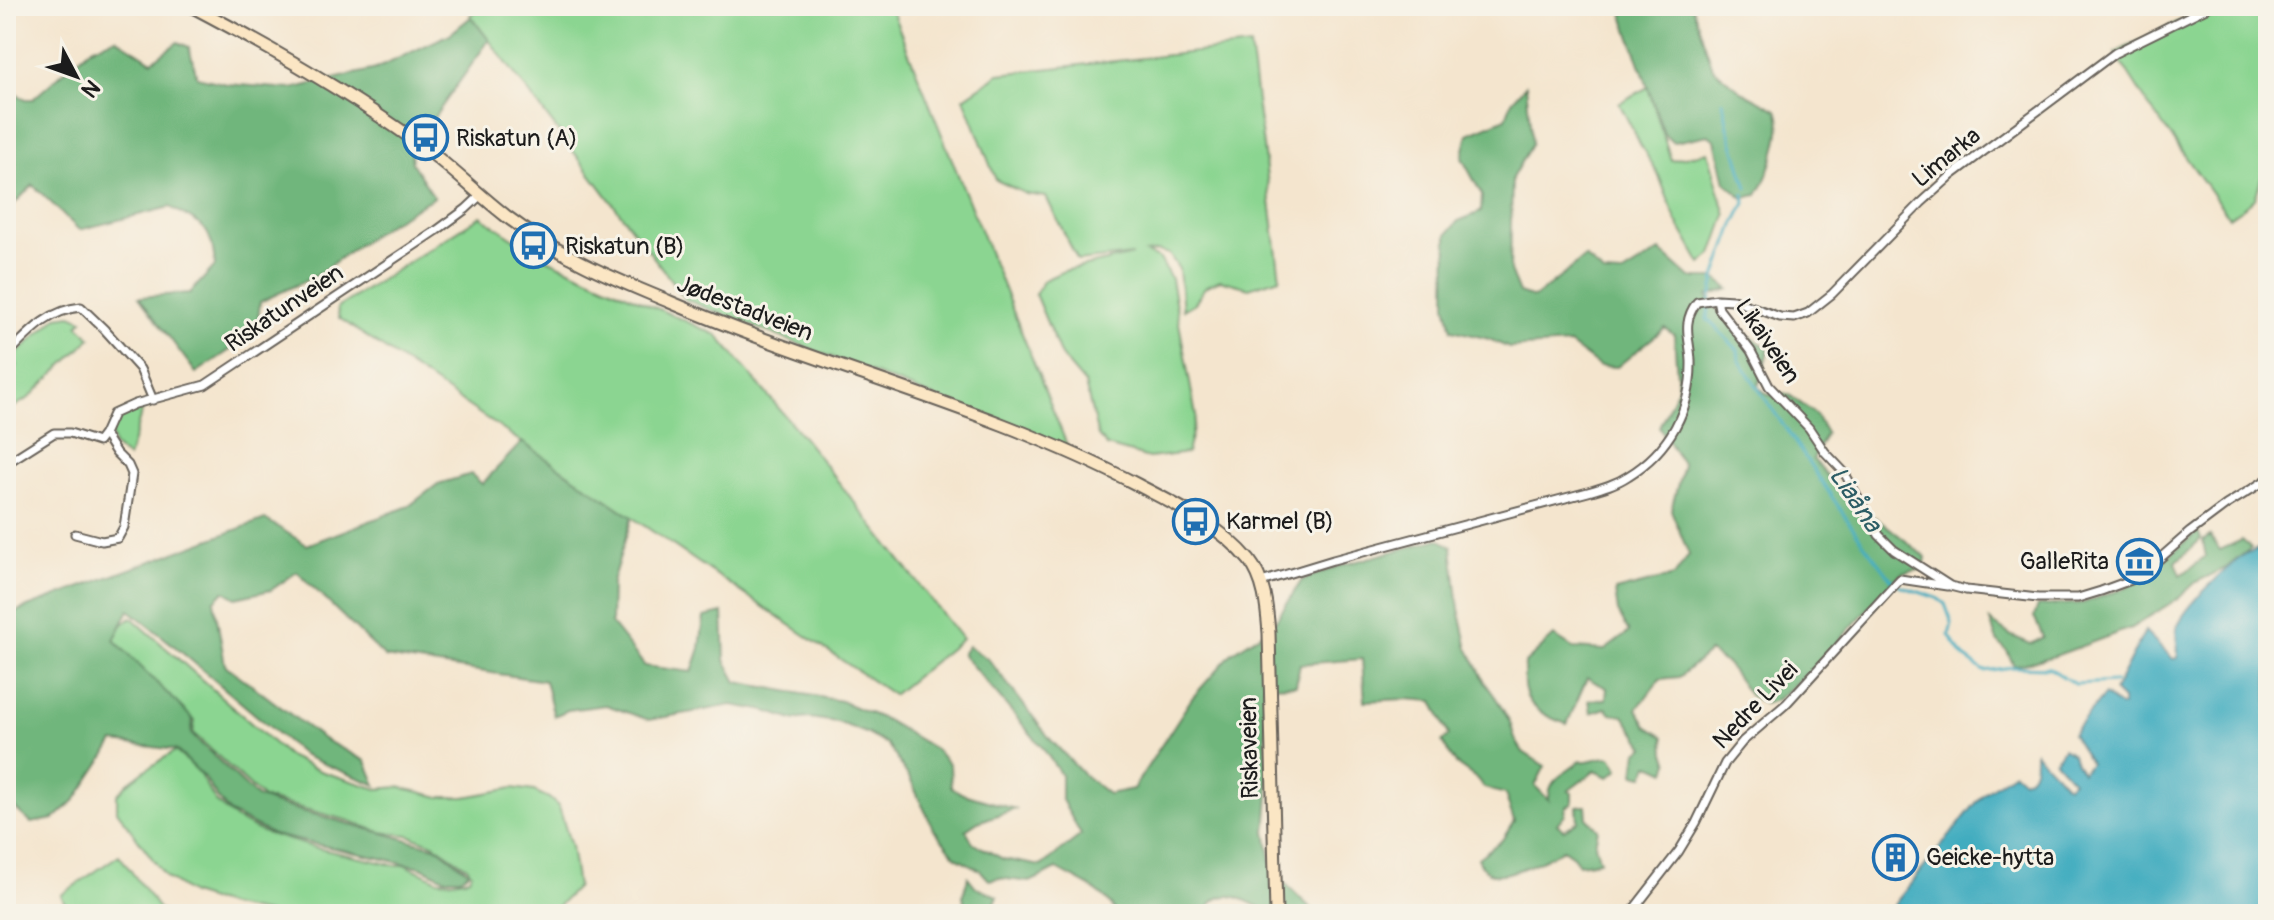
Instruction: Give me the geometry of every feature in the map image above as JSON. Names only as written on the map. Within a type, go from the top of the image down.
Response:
[{"type":"main road","name":"Jødestadveien","points":[[191,6],[292,61],[378,114],[426,148],[516,224],[554,247],[652,295],[763,340],[1047,442],[1105,467],[1213,528],[1247,557],[1261,582]]},
{"type":"main road","name":"Riskaveien","points":[[1261,582],[1269,633],[1276,914]]},
{"type":"street","name":"Limarka","points":[[1717,299],[1733,300],[1780,317],[1794,318],[1808,313],[1832,294],[1952,175],[2115,53],[2210,6]]},
{"type":"street","name":"Riskatunveien","points":[[104,434],[113,414],[135,404],[205,385],[235,366],[436,231],[481,195]]},
{"type":"street","name":"Likaiveien","points":[[1261,582],[1588,492],[1628,476],[1663,448],[1673,432],[1691,380],[1688,318],[1697,302],[1717,299],[1719,309],[1751,351],[1769,386],[1809,428],[1825,452],[1844,472],[1879,535],[1894,550],[1950,586],[2038,598],[2078,598],[2101,591],[2131,580],[2226,505],[2268,479]]},
{"type":"street","points":[[6,356],[36,327],[63,309],[81,307],[140,369],[153,400]]},
{"type":"street","points":[[10,461],[54,433],[70,433],[98,442],[104,434],[132,474],[124,527],[118,538],[102,541],[75,534]]},
{"type":"street","name":"Nedre Livei","points":[[1630,914],[1679,851],[1725,763],[1743,741],[1786,704],[1900,579],[1950,586]]},
{"type":"green space","points":[[489,6],[890,6],[1069,450],[686,300],[470,15]]},
{"type":"green space","points":[[1620,6],[1692,6],[1713,68],[1741,91],[1777,110],[1778,141],[1771,166],[1757,195],[1743,198],[1725,182],[1715,140],[1708,135],[1675,142],[1664,134]]},
{"type":"green space","points":[[2210,6],[2268,6],[2268,156],[2255,199],[2229,217],[2115,53]]},
{"type":"green space","points":[[471,17],[489,40],[433,119],[435,146],[411,153],[412,163],[434,197],[382,228],[314,277],[260,302],[257,332],[196,373],[139,297],[190,293],[215,266],[208,235],[198,223],[170,207],[79,230],[33,185],[6,212],[6,90],[33,99],[92,47],[116,38],[152,61],[178,42],[189,47],[197,77],[227,84],[291,89],[376,69],[450,34]]},
{"type":"green space","points":[[1250,46],[1280,278],[1249,288],[1220,280],[1205,287],[1195,303],[1183,310],[1179,269],[1169,254],[1158,251],[1146,253],[1160,259],[1171,279],[1196,416],[1187,453],[1149,458],[1107,446],[1098,436],[1085,384],[1061,356],[1035,294],[1044,280],[1064,271],[1132,255],[1078,261],[1046,197],[1026,194],[996,180],[964,98],[999,74]]},
{"type":"green space","points":[[1526,85],[1532,143],[1512,178],[1510,271],[1519,293],[1534,298],[1585,257],[1604,274],[1621,275],[1660,251],[1690,278],[1715,278],[1729,289],[1707,296],[1713,305],[1734,326],[1769,348],[1758,387],[1769,395],[1788,394],[1815,414],[1826,433],[1813,459],[1860,514],[1877,518],[1926,557],[1924,569],[1903,573],[1893,581],[1815,667],[1776,700],[1764,704],[1749,695],[1727,664],[1709,652],[1679,677],[1660,679],[1637,709],[1647,726],[1664,737],[1669,762],[1666,772],[1649,764],[1644,776],[1634,774],[1637,752],[1645,747],[1624,716],[1611,714],[1606,708],[1591,713],[1589,700],[1606,699],[1607,688],[1587,678],[1567,724],[1536,708],[1524,688],[1525,663],[1554,636],[1573,648],[1605,650],[1629,632],[1618,612],[1615,591],[1674,576],[1689,555],[1671,510],[1683,465],[1659,427],[1678,388],[1674,335],[1665,328],[1617,367],[1599,366],[1569,344],[1509,348],[1489,339],[1452,330],[1446,305],[1447,234],[1458,221],[1481,212],[1482,195],[1462,158],[1468,134],[1506,118],[1512,101]]},
{"type":"green space","points":[[1648,87],[1671,160],[1708,152],[1726,215],[1712,255],[1701,264],[1676,220],[1659,176],[1619,103]]},
{"type":"green space","points":[[481,216],[536,254],[717,335],[803,437],[962,639],[893,695],[339,318],[337,308]]},
{"type":"green space","points":[[71,315],[83,320],[78,325],[91,338],[29,398],[12,408],[6,401],[6,376],[17,365],[12,358],[57,317]]},
{"type":"green space","points":[[143,407],[128,458],[114,446],[110,431],[121,414]]},
{"type":"green space","points":[[522,442],[632,517],[612,582],[611,623],[645,666],[692,672],[700,648],[704,617],[723,613],[725,660],[737,682],[841,701],[886,720],[935,749],[950,765],[951,787],[963,794],[1015,809],[978,822],[966,830],[973,843],[1003,859],[1041,866],[1081,835],[1061,798],[1061,775],[1042,747],[962,654],[968,646],[989,660],[1051,740],[1083,774],[1108,794],[1133,789],[1192,698],[1232,653],[1272,626],[1302,580],[1339,566],[1439,539],[1452,547],[1459,609],[1468,648],[1510,722],[1523,752],[1545,766],[1535,786],[1549,800],[1551,786],[1580,761],[1611,757],[1619,769],[1609,777],[1595,771],[1568,791],[1572,793],[1572,804],[1566,807],[1557,824],[1564,830],[1578,821],[1577,806],[1586,806],[1587,818],[1598,829],[1595,845],[1600,861],[1579,864],[1563,849],[1516,871],[1488,872],[1478,858],[1502,840],[1514,821],[1505,794],[1484,788],[1456,764],[1442,742],[1449,735],[1433,701],[1365,701],[1362,659],[1300,664],[1296,685],[1264,686],[1269,795],[1266,832],[1273,872],[1317,914],[1287,916],[1271,913],[1227,896],[1211,904],[1205,914],[1116,914],[1099,893],[1057,869],[1030,882],[999,878],[989,880],[980,870],[956,857],[933,828],[910,779],[888,745],[866,733],[837,722],[809,718],[793,720],[732,705],[649,720],[606,705],[568,710],[554,716],[545,681],[385,657],[297,572],[271,590],[236,598],[224,591],[214,601],[225,665],[323,739],[366,761],[376,785],[304,756],[129,610],[114,640],[193,719],[191,734],[257,797],[438,848],[469,872],[460,878],[444,878],[421,867],[273,835],[230,813],[204,777],[176,750],[114,742],[76,799],[54,819],[31,823],[6,800],[6,615],[265,519],[307,545],[409,506],[438,484],[471,474],[482,484]]},
{"type":"green space","points":[[2198,531],[2201,539],[2176,562],[2181,575],[2206,557],[2203,541],[2210,536],[2220,550],[2242,540],[2251,548],[2226,568],[2196,582],[2179,598],[2131,628],[2055,656],[2014,666],[2007,651],[1997,641],[1990,621],[2031,644],[2043,637],[2034,617],[2038,606],[2083,603],[2123,589],[2149,573]]},
{"type":"green space","points":[[131,617],[288,756],[320,771],[377,789],[399,787],[440,797],[465,797],[513,788],[534,791],[549,798],[559,807],[571,846],[577,887],[550,914],[271,914],[191,894],[166,877],[117,811],[117,795],[128,783],[175,751],[197,770],[216,802],[236,819],[262,832],[320,849],[406,865],[438,880],[469,878],[471,873],[433,844],[263,798],[193,733],[195,721],[114,640],[121,626]]},
{"type":"green space","points":[[119,855],[160,910],[168,914],[70,914],[61,895]]},
{"type":"green space","points":[[968,877],[976,887],[997,896],[995,914],[963,914],[966,910],[963,896]]},
{"type":"water","points":[[2268,545],[2268,914],[1889,914],[1984,793],[2014,772],[2023,780],[2030,775],[2034,769],[2035,752],[2067,786],[2073,781],[2055,761],[2063,748],[2073,754],[2082,772],[2090,763],[2072,734],[2104,695],[2123,706],[2123,700],[2114,691],[2145,631],[2173,659],[2177,658],[2177,627],[2188,609],[2237,560]]},
{"type":"waterway","name":"Liaåna","points":[[1723,101],[1747,188]]},
{"type":"waterway","name":"Liaåna","points":[[1744,194],[1745,203],[1715,278],[1707,319],[1738,350],[1739,360],[1864,544],[1891,579],[1945,604],[1952,623],[1949,635],[1964,657],[1984,671],[2013,667],[2049,668],[2075,684],[2115,682]]},
{"type":"place","name":"Riskatun (A)","points":[[425,138]]},
{"type":"place","name":"Riskatun (B)","points":[[534,246]]},
{"type":"place","name":"Karmel (B)","points":[[1195,521]]},
{"type":"place","name":"GalleRita","points":[[2140,561]]},
{"type":"place","name":"Geicke-hytta","points":[[1895,857]]}]
